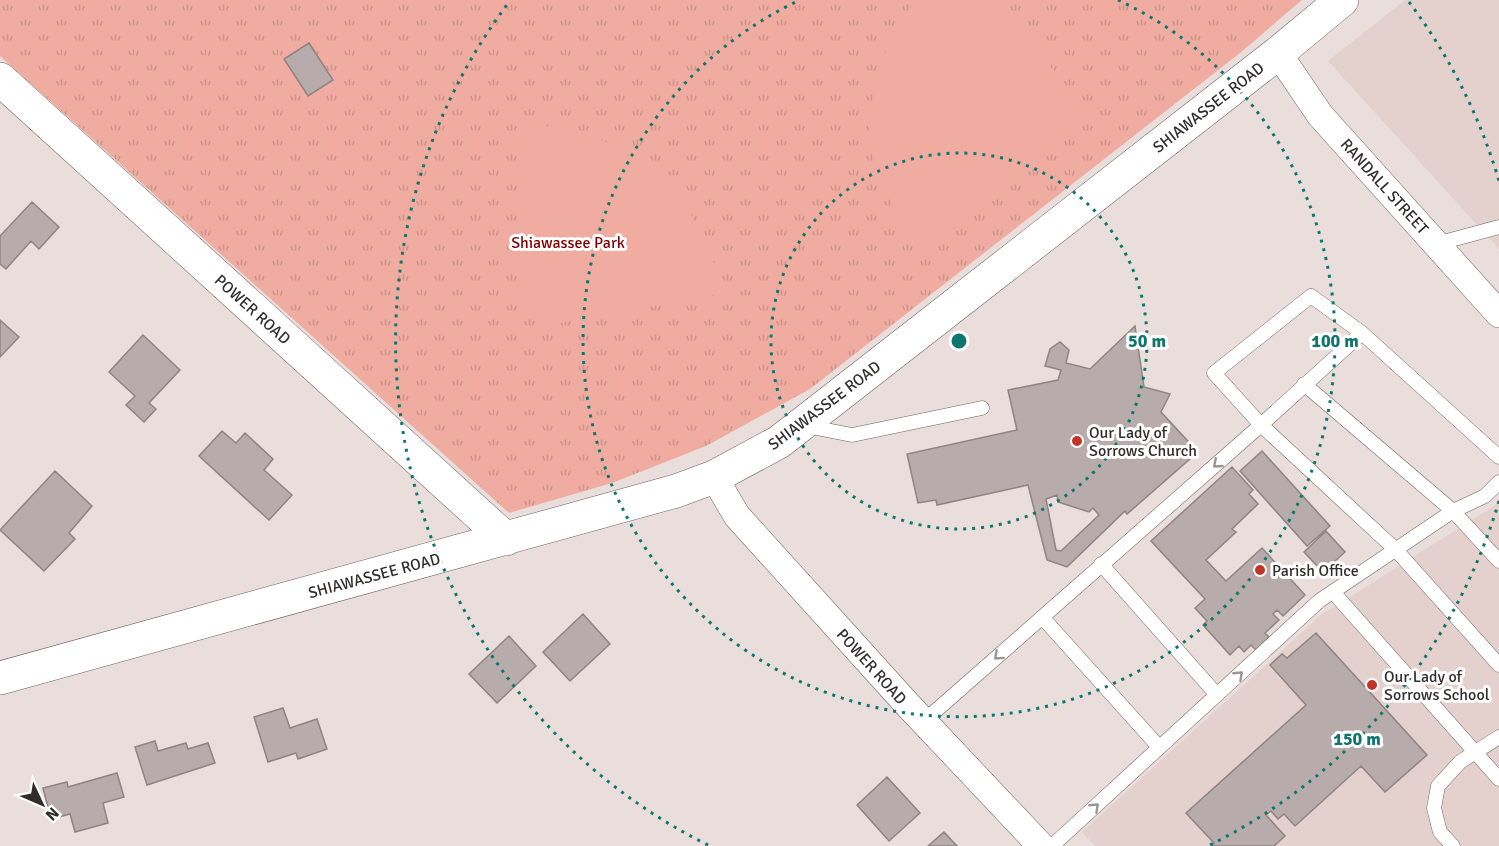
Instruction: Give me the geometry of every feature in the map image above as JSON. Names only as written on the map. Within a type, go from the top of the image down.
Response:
[{"type":"street","name":"SHIAWASSEE ROAD","points":[[0,678],[676,492],[714,477],[779,442],[1278,53],[1342,0]]},
{"type":"street","name":"RANDALL STREET","points":[[1278,53],[1320,115],[1499,314]]},
{"type":"street","name":"POWER ROAD","points":[[0,79],[506,539]]},
{"type":"street","name":"POWER ROAD","points":[[714,477],[737,516],[923,722],[1041,846]]},
{"type":"lane","points":[[1436,244],[1499,227]]},
{"type":"lane","points":[[1499,457],[1362,333],[1311,296],[1214,373],[1261,425],[1395,550],[1499,665]]},
{"type":"lane","points":[[923,722],[1261,425],[1362,333]]},
{"type":"lane","points":[[1304,384],[1453,511],[1499,561]]},
{"type":"lane","points":[[801,425],[852,435],[982,408]]},
{"type":"lane","points":[[1052,846],[1320,601],[1453,511],[1485,496],[1499,482]]},
{"type":"lane","points":[[1101,564],[1217,695]]},
{"type":"lane","points":[[1333,592],[1499,780]]},
{"type":"lane","points":[[1042,617],[1160,747]]},
{"type":"lane","points":[[1453,846],[1440,832],[1434,808],[1438,786],[1460,762],[1499,737]]},
{"type":"shaded area","points":[[1405,0],[1499,0],[1499,249],[1328,61]]},
{"type":"shaded area","name":"Our Lady of Sorrows School","points":[[1499,500],[1499,846],[1095,846],[1082,832],[1321,615],[1494,506]]},
{"type":"green space","name":"Shiawassee Park","points":[[0,0],[1302,0],[1240,53],[810,389],[706,446],[612,483],[509,513],[0,56]]},
{"type":"green space","points":[[917,0],[1000,0],[1079,104],[1077,126],[923,248],[886,194],[873,151],[871,128],[876,82],[883,60],[903,18]]},
{"type":"green space","points":[[522,125],[559,127],[581,133],[630,152],[654,169],[681,199],[692,217],[718,273],[724,293],[544,326],[519,302]]},
{"type":"building","points":[[309,43],[333,80],[308,96],[284,59]]},
{"type":"building","points":[[32,202],[59,227],[39,249],[31,241],[6,269],[0,264],[0,236]]},
{"type":"building","points":[[0,320],[19,337],[0,357]]},
{"type":"building","name":"Our Lady of Sorrows Church","points":[[1135,326],[1144,387],[1170,394],[1161,412],[1198,452],[1127,514],[1125,511],[1067,567],[1047,560],[1028,485],[937,505],[936,500],[918,503],[907,454],[1017,430],[1008,390],[1058,380],[1061,370],[1045,366],[1050,349],[1060,342],[1069,350],[1066,363],[1090,369]],"holes":[[[1057,495],[1058,502],[1089,512],[1093,508],[1099,515],[1061,551],[1056,550],[1046,499]]]},
{"type":"building","points":[[143,335],[180,370],[149,403],[156,409],[144,422],[126,405],[135,396],[109,372]]},
{"type":"building","points":[[222,431],[236,443],[245,433],[273,459],[264,470],[292,495],[269,520],[199,456]]},
{"type":"building","points":[[1262,451],[1330,526],[1307,546],[1240,471]]},
{"type":"building","name":"Parish Office","points":[[1232,467],[1253,490],[1249,494],[1258,504],[1232,529],[1236,532],[1206,560],[1226,581],[1262,548],[1305,595],[1283,616],[1277,610],[1273,614],[1279,620],[1265,633],[1269,637],[1256,650],[1251,645],[1244,652],[1239,646],[1230,655],[1203,625],[1207,621],[1195,608],[1205,599],[1151,541]]},
{"type":"building","points":[[55,471],[92,506],[69,533],[75,539],[44,571],[0,530]]},
{"type":"building","points":[[1326,531],[1345,552],[1323,572],[1304,552]]},
{"type":"building","points":[[583,614],[610,644],[570,681],[543,652]]},
{"type":"building","points":[[1316,633],[1427,755],[1385,792],[1361,766],[1295,826],[1284,814],[1278,819],[1271,811],[1266,815],[1285,836],[1274,846],[1211,846],[1214,843],[1186,813],[1306,705],[1270,665],[1282,654],[1287,658]]},
{"type":"building","points":[[509,636],[536,666],[497,703],[469,674]]},
{"type":"building","points":[[283,708],[290,728],[317,719],[327,749],[298,759],[296,753],[268,762],[254,717]]},
{"type":"building","points":[[155,741],[158,751],[186,743],[188,749],[208,743],[215,763],[147,785],[135,747]]},
{"type":"building","points":[[117,773],[124,797],[103,803],[108,823],[75,832],[70,814],[51,819],[43,788],[67,782],[68,787]]},
{"type":"building","points":[[887,777],[920,813],[889,841],[857,805]]},
{"type":"building","points":[[944,832],[957,846],[928,846]]},
{"type":"place","name":"Our Lady of Sorrows Church","points":[[1077,441]]},
{"type":"place","name":"Parish Office","points":[[1260,570]]},
{"type":"place","name":"Our Lady of Sorrows School","points":[[1372,685]]}]
